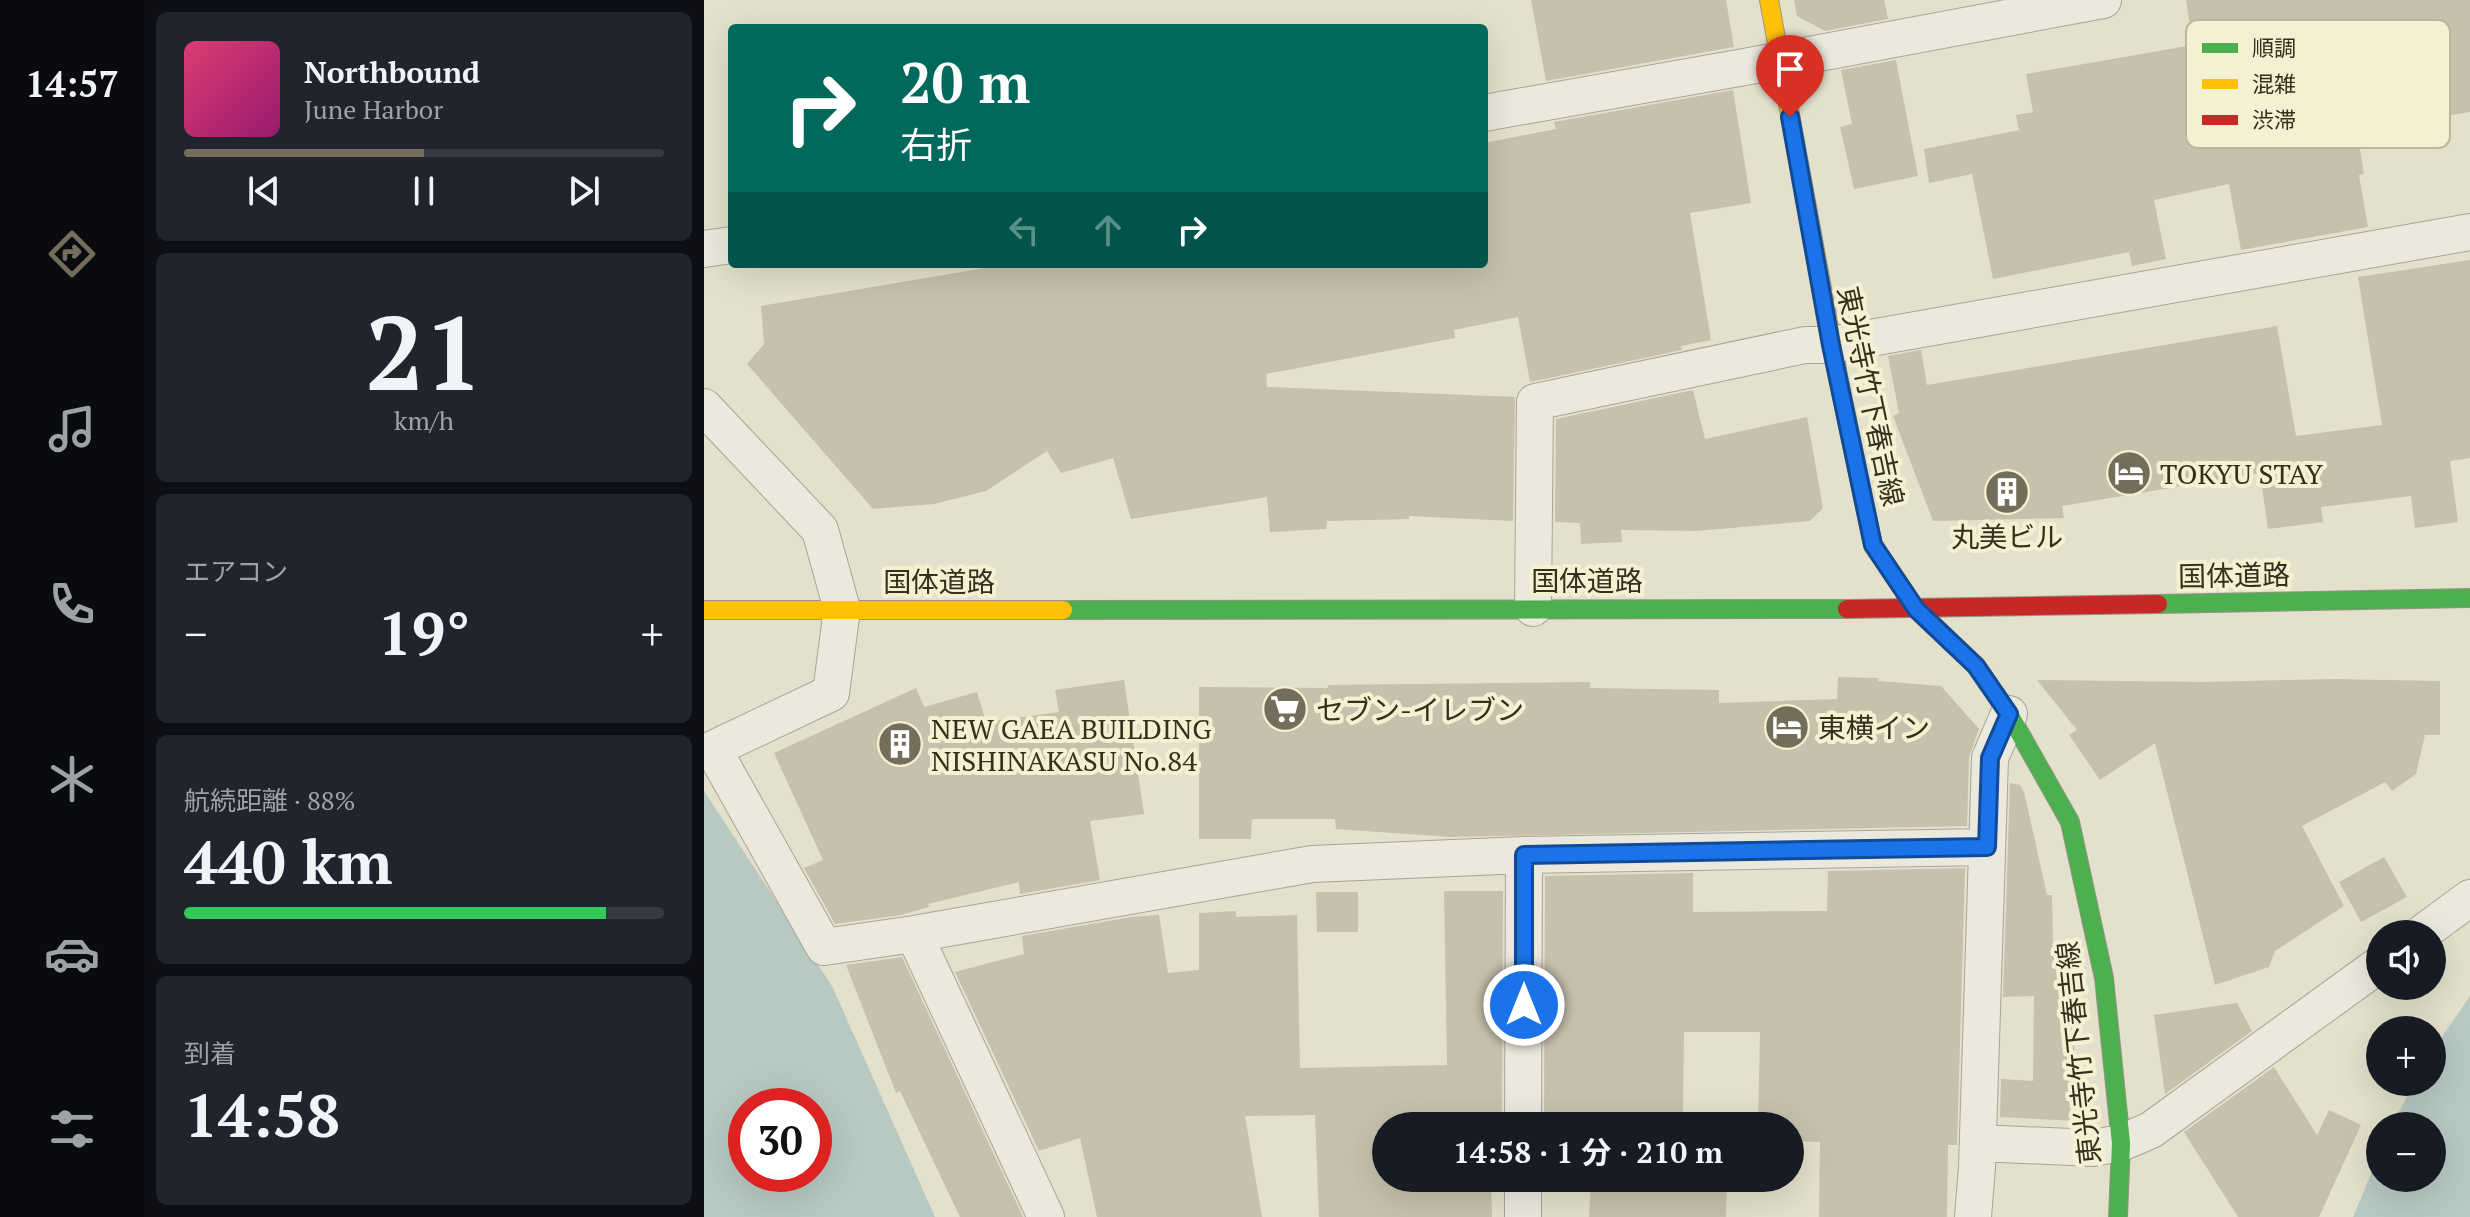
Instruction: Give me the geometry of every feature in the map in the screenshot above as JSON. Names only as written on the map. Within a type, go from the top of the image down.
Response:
[{"type":"main road","name":"東光寺竹下春吉線","points":[[1769,0],[1831,345],[1873,545],[1916,609],[1976,666],[2009,714],[2070,822],[2104,978],[2121,1143],[2118,1217]]},
{"type":"main road","name":"国体道路","points":[[704,610],[1916,609],[2470,598]]},
{"type":"street","points":[[1488,112],[2103,0]]},
{"type":"street","points":[[1533,608],[1535,402],[1805,345],[1831,345],[2470,232]]},
{"type":"street","points":[[704,249],[728,246]]},
{"type":"street","points":[[704,407],[820,530],[842,609],[831,693],[713,749],[824,947],[1312,864],[1524,855],[1987,847]]},
{"type":"street","points":[[1973,1217],[1990,758],[2009,714]]},
{"type":"street","points":[[1523,1112],[1524,855]]},
{"type":"street","points":[[2440,920],[2470,898]]},
{"type":"street","points":[[914,934],[1046,1217]]},
{"type":"street","points":[[1978,1143],[2093,1148],[2121,1143],[2151,1130],[2366,974]]},
{"type":"street","points":[[1523,1192],[1523,1217]]},
{"type":"shaded area","points":[[704,791],[832,986],[935,1217],[704,1217]]},
{"type":"shaded area","points":[[2470,996],[2470,1217],[2353,1217],[2366,1186],[2366,1192],[2446,1192],[2446,1112],[2399,1112],[2407,1096],[2446,1096],[2446,1031]]},
{"type":"building","points":[[1531,0],[1726,0],[1734,47],[1546,81]]},
{"type":"building","points":[[1794,0],[1884,0],[1888,19],[1825,31],[1797,16]]},
{"type":"building","points":[[2186,0],[2470,0],[2470,112],[2450,115],[2450,20],[2189,20]]},
{"type":"building","points":[[2186,46],[2186,148],[2360,148],[2364,174],[2359,175],[2368,227],[2241,250],[2229,184],[2154,200],[2166,259],[2132,266],[2129,252],[1993,279],[1972,174],[1929,183],[1924,149],[2019,130],[2016,115],[2033,112],[2026,74]]},
{"type":"building","points":[[1896,60],[1918,176],[1854,189],[1840,127],[1852,124],[1841,70]]},
{"type":"building","points":[[1733,90],[1751,203],[1690,213],[1711,340],[1681,346],[1682,350],[1530,382],[1518,317],[1454,330],[1455,338],[1266,374],[1267,387],[1515,397],[1513,521],[1409,516],[1409,519],[1327,521],[1326,529],[1270,532],[1267,497],[1131,519],[1113,458],[1061,473],[1047,451],[986,491],[934,504],[873,509],[747,364],[764,344],[761,306],[984,268],[1488,268],[1488,142],[1556,129],[1554,122]]},
{"type":"building","points":[[2470,260],[2470,458],[2450,461],[2458,522],[2415,528],[2411,496],[2321,507],[2323,522],[2268,529],[2260,473],[2062,506],[2064,518],[1933,521],[1893,416],[1899,413],[1888,356],[1921,350],[1927,385],[2277,326],[2296,436],[2382,425],[2358,277]]},
{"type":"building","points":[[1693,390],[1705,439],[1807,417],[1823,508],[1810,521],[1696,531],[1621,530],[1622,542],[1581,544],[1580,523],[1555,522],[1556,419]]},
{"type":"building","points":[[1838,677],[1878,678],[1878,681],[1941,686],[1979,729],[1969,757],[1967,826],[1451,837],[1336,829],[1335,819],[1252,819],[1251,839],[1199,839],[1199,687],[1328,688],[1328,685],[1590,682],[1590,688],[1719,690],[1719,703],[1837,699]]},
{"type":"building","points":[[2332,679],[2440,681],[2440,735],[2425,735],[2416,774],[2392,791],[2385,782],[2302,826],[2344,906],[2275,951],[2269,967],[2215,985],[2155,743],[2100,780],[2069,735],[2077,730],[2037,680],[2204,682]]},
{"type":"building","points":[[1124,680],[1144,814],[1090,821],[1100,880],[1020,894],[1019,882],[928,904],[929,907],[901,915],[835,924],[804,868],[823,860],[774,753],[916,688],[924,707],[977,692],[986,722],[1059,712],[1055,690]]},
{"type":"building","points":[[2010,783],[2020,785],[2024,792],[2047,895],[2052,895],[2053,950],[2066,949],[2068,1005],[2075,1005],[2074,1064],[2078,1064],[2076,1121],[2000,1117],[2001,1079],[2033,1081],[2034,996],[2003,997]]},
{"type":"building","points":[[2384,857],[2407,897],[2361,922],[2339,882]]},
{"type":"building","points":[[1965,868],[1957,1145],[1948,1145],[1947,1217],[1819,1217],[1820,1142],[1804,1141],[1804,1112],[1758,1112],[1760,1032],[1684,1032],[1683,1112],[1544,1112],[1545,876],[1693,873],[1693,912],[1827,911],[1828,871]]},
{"type":"building","points":[[1444,891],[1503,891],[1502,1112],[1372,1112],[1372,1192],[1491,1192],[1492,1217],[1319,1217],[1315,1115],[1245,1116],[1262,1217],[1097,1217],[1080,1138],[1039,1151],[955,972],[1024,954],[1022,936],[1159,915],[1168,973],[1199,970],[1199,913],[1236,911],[1236,917],[1297,915],[1300,1068],[1447,1065]]},
{"type":"building","points":[[1316,892],[1358,892],[1358,932],[1317,932]]},
{"type":"building","points":[[902,957],[1023,1217],[960,1217],[900,1091],[896,1093],[846,965]]},
{"type":"building","points":[[2237,1003],[2252,1031],[2165,1094],[2154,1015]]},
{"type":"building","points":[[2274,1067],[2317,1135],[2329,1110],[2361,1125],[2319,1217],[2238,1217],[2184,1132]]},
{"type":"building","points":[[1590,1192],[1727,1192],[1726,1217],[1589,1217]]},
{"type":"traffic: fast","points":[[1839,381],[1873,545],[1916,609],[1976,666],[2009,714],[2070,822],[2104,978],[2121,1143],[2118,1217]]},
{"type":"traffic: fast","points":[[2158,604],[2470,598]]},
{"type":"traffic: fast","points":[[1063,610],[1847,609]]},
{"type":"traffic: slow","points":[[1769,0],[1839,381]]},
{"type":"traffic: slow","points":[[704,610],[1063,610]]},
{"type":"traffic: jam","points":[[1847,609],[2158,604]]},
{"type":"place","name":"TOKYU STAY","points":[[2129,473]]},
{"type":"place","name":"丸美ビル","points":[[2007,492]]},
{"type":"place","name":"セブン-イレブン","points":[[1285,709]]},
{"type":"place","name":"東横イン","points":[[1787,727]]},
{"type":"place","name":"NEW GAEA BUILDING NISHINAKASU No.84","points":[[900,744]]},
{"type":"route","points":[[1524,1005],[1524,855],[1987,847],[1990,758],[2009,714],[1976,666],[1916,609],[1873,545],[1831,345],[1790,117]]}]
